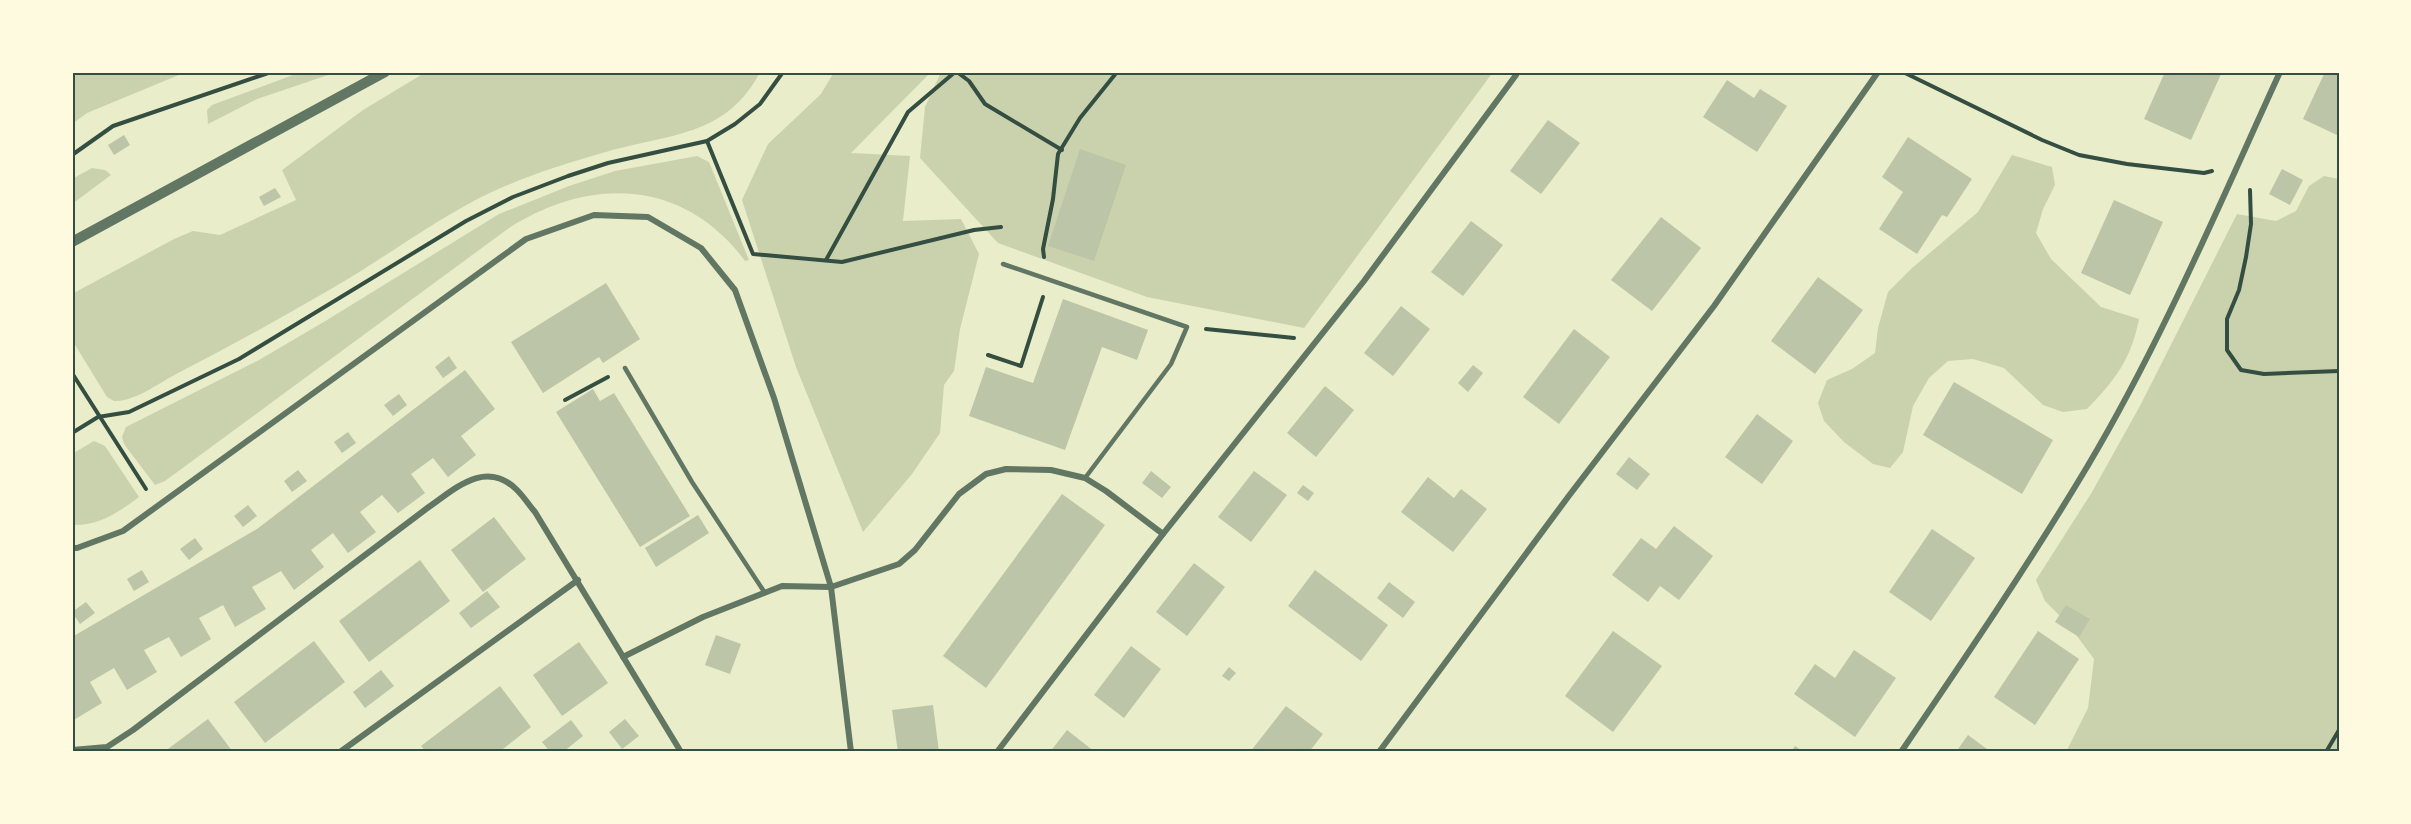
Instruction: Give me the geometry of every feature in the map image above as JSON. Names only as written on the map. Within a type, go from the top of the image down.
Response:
[{"type":"street","points":[[72,242],[385,72]]},
{"type":"street","points":[[1379,752],[1561,506],[1714,306],[1878,72]]},
{"type":"street","points":[[1901,752],[1989,622],[2088,466],[2161,330],[2280,72]]},
{"type":"street","points":[[997,752],[1163,534],[1364,281],[1516,75]]},
{"type":"street","points":[[72,548],[123,531],[526,239],[594,215],[648,217],[701,248],[735,290],[774,398],[831,587],[851,752]]},
{"type":"street","points":[[623,657],[703,616],[782,586],[831,587],[899,564],[915,550],[959,494],[986,474],[1006,469],[1051,470],[1085,478],[1163,534]]},
{"type":"street","points":[[72,750],[107,747],[133,730],[426,509],[471,478],[483,476],[502,479],[517,489],[535,512],[681,752]]},
{"type":"street","points":[[340,752],[578,580]]},
{"type":"lane","points":[[1003,264],[1187,327],[1171,364],[1085,478]]},
{"type":"lane","points":[[625,368],[692,482],[765,592]]},
{"type":"path","points":[[72,155],[113,126],[272,72]]},
{"type":"path","points":[[72,434],[98,417],[129,412],[239,359],[466,221],[513,197],[608,164],[707,141],[735,124],[760,104],[783,72]]},
{"type":"path","points":[[826,260],[908,112],[956,72],[969,81],[984,104],[1062,150]]},
{"type":"path","points":[[988,355],[1021,366],[1048,280],[1043,249],[1057,172],[1055,164],[1058,154],[1080,118],[1118,72]]},
{"type":"path","points":[[1903,72],[2042,140],[2079,155],[2127,164],[2205,173],[2213,170],[2251,190],[2251,224],[2239,290],[2227,319],[2227,350],[2241,370],[2264,374],[2339,371]]},
{"type":"path","points":[[707,141],[753,254],[842,262],[974,230],[1001,227]]},
{"type":"path","points":[[1187,327],[1294,338],[1310,348]]},
{"type":"path","points":[[565,400],[625,368]]},
{"type":"path","points":[[72,373],[98,417],[158,507]]},
{"type":"path","points":[[2326,752],[2339,730]]},
{"type":"green space","points":[[72,72],[186,72],[87,113],[72,124]]},
{"type":"green space","points":[[301,72],[337,72],[257,99],[208,124],[207,110],[212,105]]},
{"type":"green space","points":[[426,72],[760,72],[746,93],[731,109],[713,121],[694,130],[571,162],[503,187],[452,213],[312,300],[147,391],[122,400],[114,401],[107,397],[72,340],[72,294],[193,231],[220,235],[296,200],[282,170],[363,110]]},
{"type":"green space","points":[[834,72],[931,72],[851,153],[910,156],[903,221],[961,219],[979,254],[960,329],[954,371],[944,385],[940,433],[912,474],[863,532],[796,367],[742,200],[768,144],[821,94]]},
{"type":"green space","points":[[941,72],[1493,72],[1304,328],[1147,297],[998,243],[920,158],[925,107]]},
{"type":"green space","points":[[2012,155],[2052,167],[2055,185],[2043,209],[2036,233],[2051,259],[2101,307],[2139,319],[2126,358],[2114,379],[2087,409],[2063,412],[2043,405],[2004,368],[1973,359],[1948,361],[1929,378],[1913,406],[1903,452],[1890,468],[1873,464],[1844,442],[1824,421],[1818,403],[1827,380],[1852,369],[1875,353],[1878,328],[1888,292],[1912,268],[1978,212]]},
{"type":"green space","points":[[697,156],[709,162],[749,260],[745,261],[721,234],[694,214],[665,201],[635,194],[604,194],[572,200],[540,211],[509,228],[165,481],[155,485],[124,444],[122,437],[126,427],[259,360],[499,214],[569,186],[615,171]]},
{"type":"green space","points":[[92,168],[105,170],[111,175],[72,204],[72,179]]},
{"type":"green space","points":[[2324,176],[2339,179],[2339,752],[2066,752],[2088,708],[2094,659],[2068,624],[2045,601],[2036,580],[2092,492],[2141,404],[2237,214],[2276,221],[2296,211],[2309,186]]},
{"type":"green space","points":[[94,441],[105,446],[139,497],[100,521],[72,525],[72,454]]},
{"type":"building","points":[[2165,72],[2222,72],[2191,140],[2144,119]]},
{"type":"building","points":[[2325,72],[2339,72],[2339,136],[2303,119]]},
{"type":"building","points":[[1727,80],[1754,98],[1760,89],[1787,106],[1757,152],[1703,117]]},
{"type":"building","points":[[1548,120],[1580,143],[1541,194],[1510,171]]},
{"type":"building","points":[[124,135],[130,145],[114,155],[108,145]]},
{"type":"building","points":[[1908,137],[1972,179],[1947,217],[1942,215],[1917,254],[1879,229],[1903,192],[1882,177]]},
{"type":"building","points":[[1080,149],[1126,165],[1094,261],[1048,246]]},
{"type":"building","points":[[2282,169],[2303,180],[2290,205],[2269,194]]},
{"type":"building","points":[[275,188],[281,197],[264,206],[259,197]]},
{"type":"building","points":[[2114,200],[2163,222],[2130,295],[2081,273]]},
{"type":"building","points":[[1661,217],[1701,248],[1652,311],[1611,280]]},
{"type":"building","points":[[1471,221],[1503,245],[1463,296],[1431,272]]},
{"type":"building","points":[[1818,277],[1863,310],[1815,374],[1771,341]]},
{"type":"building","points":[[606,283],[640,339],[603,363],[599,357],[543,393],[511,342]]},
{"type":"building","points":[[1063,299],[1148,330],[1137,360],[1102,347],[1065,450],[969,416],[986,367],[1033,383]]},
{"type":"building","points":[[1401,306],[1430,329],[1393,376],[1364,353]]},
{"type":"building","points":[[1574,329],[1610,357],[1559,424],[1523,397]]},
{"type":"building","points":[[449,356],[457,368],[443,378],[435,367]]},
{"type":"building","points":[[1473,365],[1483,373],[1468,392],[1458,383]]},
{"type":"building","points":[[465,370],[495,409],[461,436],[476,455],[448,477],[433,458],[411,474],[425,493],[398,513],[382,495],[360,512],[376,532],[348,553],[333,533],[311,550],[324,567],[294,590],[281,571],[252,587],[266,609],[235,627],[223,605],[199,618],[211,639],[181,657],[169,637],[144,650],[157,672],[127,690],[114,668],[90,682],[102,703],[72,721],[72,637],[257,529]]},
{"type":"building","points":[[1954,382],[2053,440],[2022,494],[1923,435]]},
{"type":"building","points":[[1325,386],[1354,410],[1316,457],[1287,433]]},
{"type":"building","points":[[593,389],[600,401],[614,393],[690,516],[640,547],[556,412]]},
{"type":"building","points":[[399,394],[407,405],[393,416],[384,405]]},
{"type":"building","points":[[1757,414],[1793,441],[1762,484],[1725,457]]},
{"type":"building","points":[[348,432],[356,443],[342,453],[334,442]]},
{"type":"building","points":[[1629,457],[1650,474],[1637,490],[1616,474]]},
{"type":"building","points":[[298,470],[307,481],[292,492],[284,481]]},
{"type":"building","points":[[1151,471],[1171,487],[1162,498],[1142,483]]},
{"type":"building","points":[[1254,471],[1287,495],[1251,542],[1218,517]]},
{"type":"building","points":[[1428,477],[1454,498],[1461,489],[1487,509],[1453,552],[1401,512]]},
{"type":"building","points":[[1303,485],[1314,493],[1308,501],[1297,493]]},
{"type":"building","points":[[1062,494],[1105,525],[986,688],[943,656]]},
{"type":"building","points":[[248,505],[257,516],[243,527],[234,516]]},
{"type":"building","points":[[698,515],[709,533],[656,567],[645,548]]},
{"type":"building","points":[[494,517],[526,559],[483,592],[451,550]]},
{"type":"building","points":[[1674,526],[1713,556],[1679,600],[1660,586],[1648,602],[1612,575],[1641,538],[1656,549]]},
{"type":"building","points":[[1932,529],[1975,558],[1931,621],[1889,592]]},
{"type":"building","points":[[195,538],[203,549],[189,560],[180,549]]},
{"type":"building","points":[[420,560],[450,601],[369,662],[339,621]]},
{"type":"building","points":[[1194,563],[1225,587],[1187,636],[1156,612]]},
{"type":"building","points":[[142,570],[149,582],[134,591],[127,579]]},
{"type":"building","points":[[1315,570],[1388,625],[1361,661],[1288,606]]},
{"type":"building","points":[[1389,582],[1415,602],[1403,618],[1377,598]]},
{"type":"building","points":[[487,591],[500,607],[471,628],[459,613]]},
{"type":"building","points":[[86,602],[95,613],[80,624],[72,612]]},
{"type":"building","points":[[2066,605],[2090,619],[2079,637],[2055,622]]},
{"type":"building","points":[[1613,631],[1662,666],[1613,732],[1565,696]]},
{"type":"building","points":[[2038,631],[2079,659],[2035,725],[1994,697]]},
{"type":"building","points":[[716,635],[741,644],[730,674],[705,665]]},
{"type":"building","points":[[314,641],[345,682],[265,743],[234,702]]},
{"type":"building","points":[[579,642],[608,683],[562,716],[533,675]]},
{"type":"building","points":[[1131,646],[1161,669],[1124,718],[1094,695]]},
{"type":"building","points":[[1854,650],[1896,678],[1855,737],[1794,694],[1815,664],[1835,678]]},
{"type":"building","points":[[1229,667],[1236,673],[1229,681],[1222,676]]},
{"type":"building","points":[[381,670],[394,686],[365,708],[353,692]]},
{"type":"building","points":[[500,686],[531,727],[499,752],[426,752],[421,746]]},
{"type":"building","points":[[933,705],[939,752],[898,752],[892,710]]},
{"type":"building","points":[[1286,706],[1323,734],[1309,752],[1250,752]]},
{"type":"building","points":[[208,719],[233,752],[164,752]]},
{"type":"building","points":[[625,719],[639,736],[622,749],[609,732]]},
{"type":"building","points":[[571,720],[583,736],[563,752],[550,752],[542,742]]},
{"type":"building","points":[[1067,730],[1095,752],[1050,752]]},
{"type":"building","points":[[1968,735],[1991,752],[1956,752]]},
{"type":"building","points":[[1795,746],[1804,752],[1791,752]]}]
